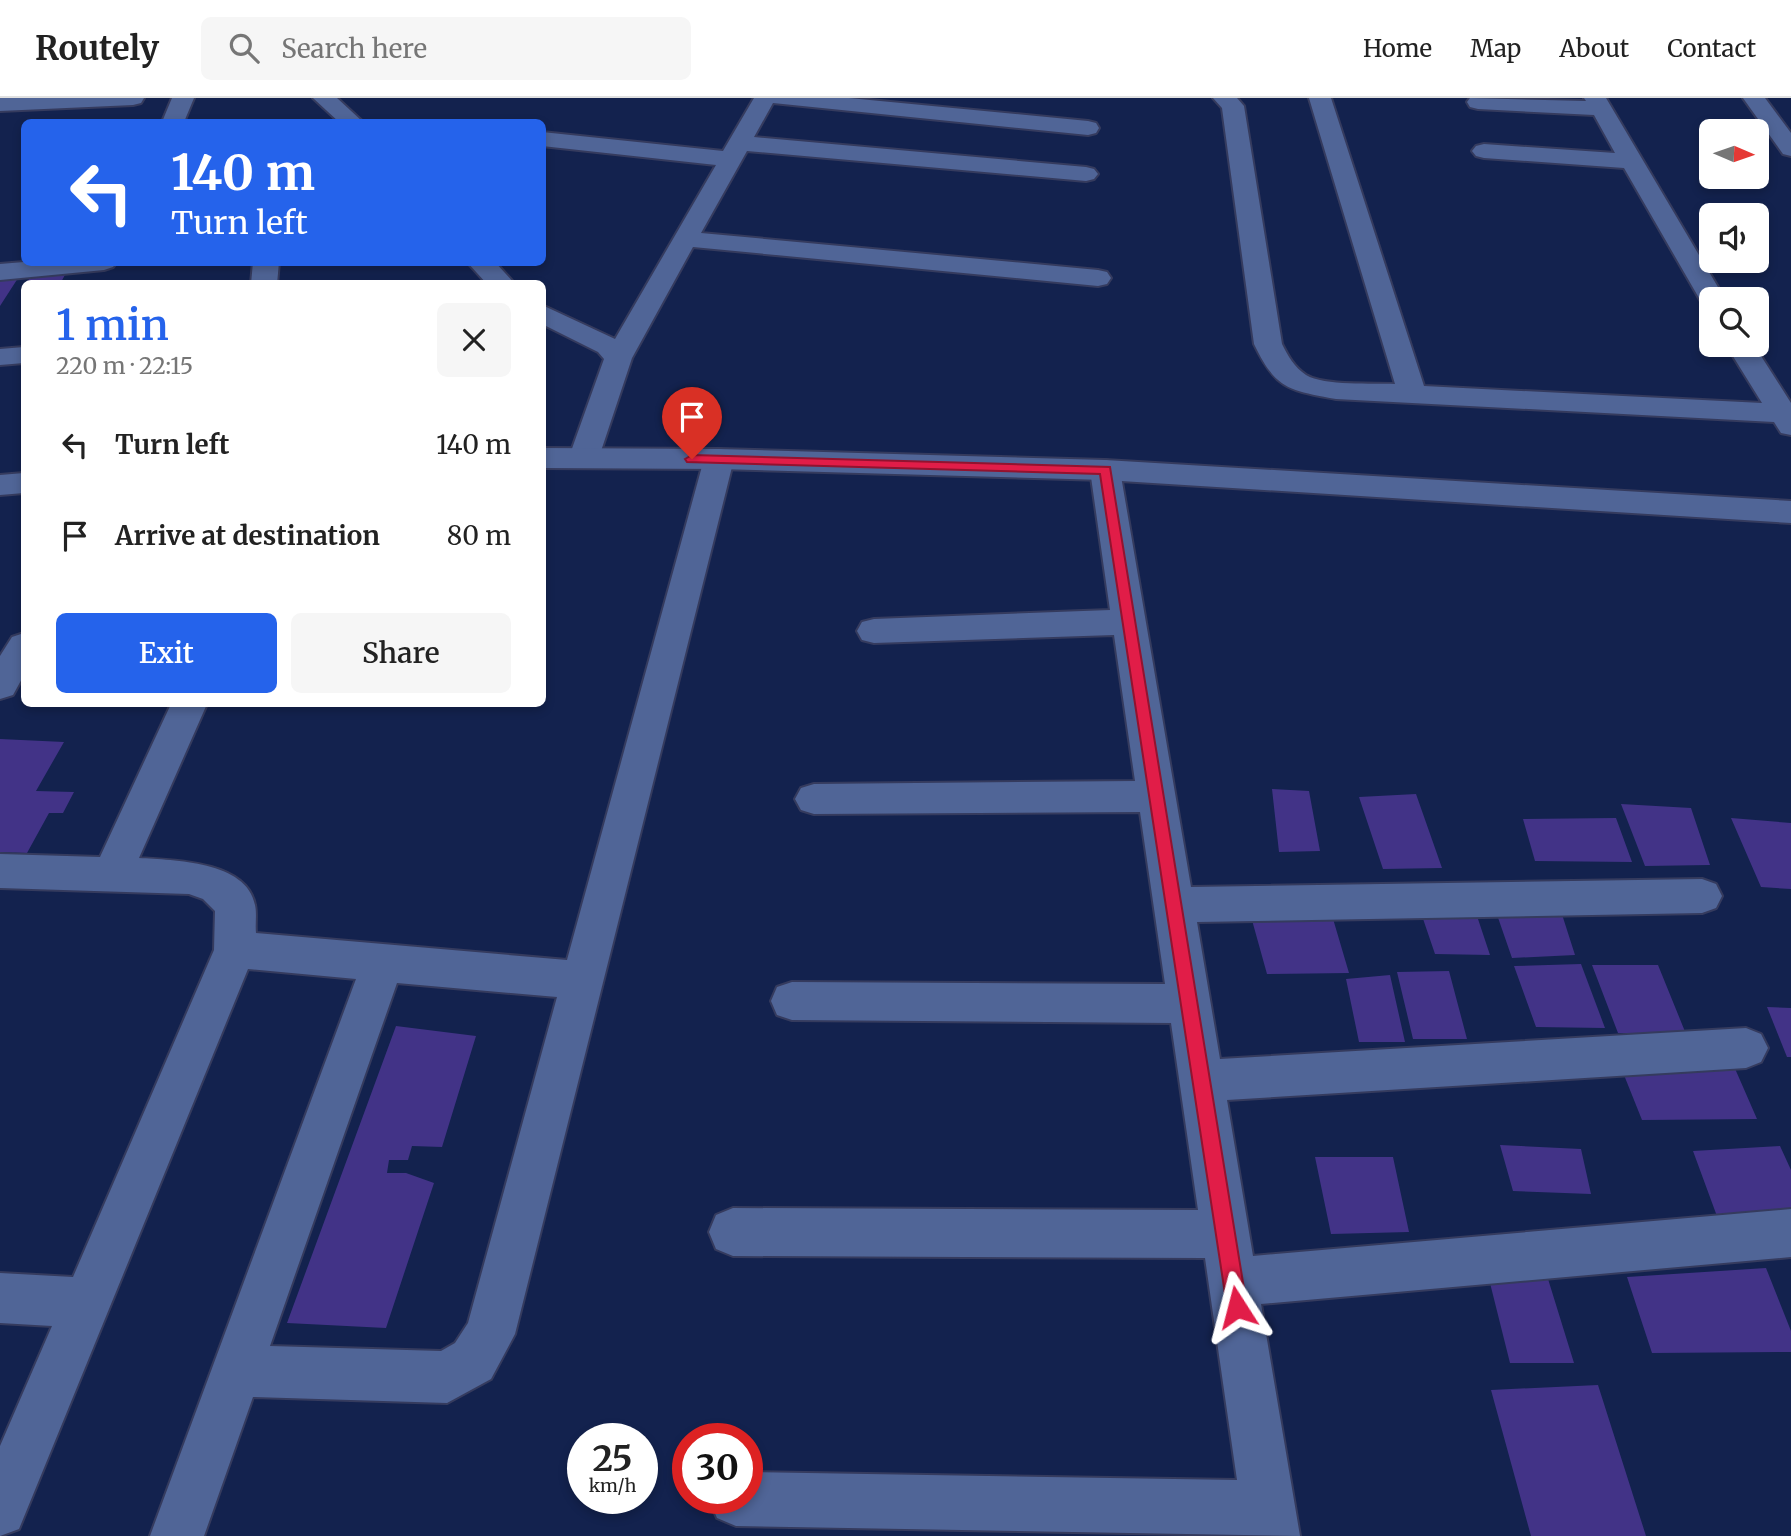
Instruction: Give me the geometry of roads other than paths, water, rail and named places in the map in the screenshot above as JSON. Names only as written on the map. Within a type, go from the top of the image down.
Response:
[{"type":"street","points":[[0,104],[134,98]]},
{"type":"street","points":[[174,119],[183,98]]},
{"type":"street","points":[[584,457],[618,358],[765,98]]},
{"type":"street","points":[[781,98],[1088,128]]},
{"type":"street","points":[[1224,98],[1233,106],[1268,344],[1278,365],[1297,383],[1336,390],[1787,419]]},
{"type":"street","points":[[1320,98],[1413,395]]},
{"type":"street","points":[[1755,98],[1791,149]]},
{"type":"street","points":[[318,102],[347,119]]},
{"type":"street","points":[[1478,102],[1599,104],[1705,287]]},
{"type":"street","points":[[546,139],[1086,174]]},
{"type":"street","points":[[1484,151],[1632,161]]},
{"type":"street","points":[[685,239],[1098,278]]},
{"type":"street","points":[[0,272],[62,266]]},
{"type":"street","points":[[484,266],[498,280]]},
{"type":"street","points":[[546,315],[608,346],[618,358]]},
{"type":"street","points":[[0,357],[21,355]]},
{"type":"street","points":[[1748,357],[1787,419]]},
{"type":"street","points":[[546,458],[719,459],[1105,470],[1790,513]]},
{"type":"street","points":[[236,1371],[447,1377],[473,1361],[490,1334],[719,459]]},
{"type":"street","points":[[763,1500],[1271,1522],[1105,470]]},
{"type":"street","points":[[0,485],[21,483]]},
{"type":"street","points":[[874,631],[1129,622]]},
{"type":"street","points":[[0,686],[21,651]]},
{"type":"street","points":[[113,873],[188,707]]},
{"type":"street","points":[[814,799],[1157,796]]},
{"type":"street","points":[[0,872],[191,877],[217,887],[235,904],[235,950],[0,1510]]},
{"type":"street","points":[[1174,905],[1702,896]]},
{"type":"street","points":[[235,950],[583,979]]},
{"type":"street","points":[[177,1536],[383,963]]},
{"type":"street","points":[[792,1001],[1190,1004]]},
{"type":"street","points":[[1201,1081],[1746,1048]]},
{"type":"street","points":[[733,1233],[1225,1234]]},
{"type":"street","points":[[1233,1282],[1791,1233]]},
{"type":"street","points":[[0,1298],[87,1303]]}]
